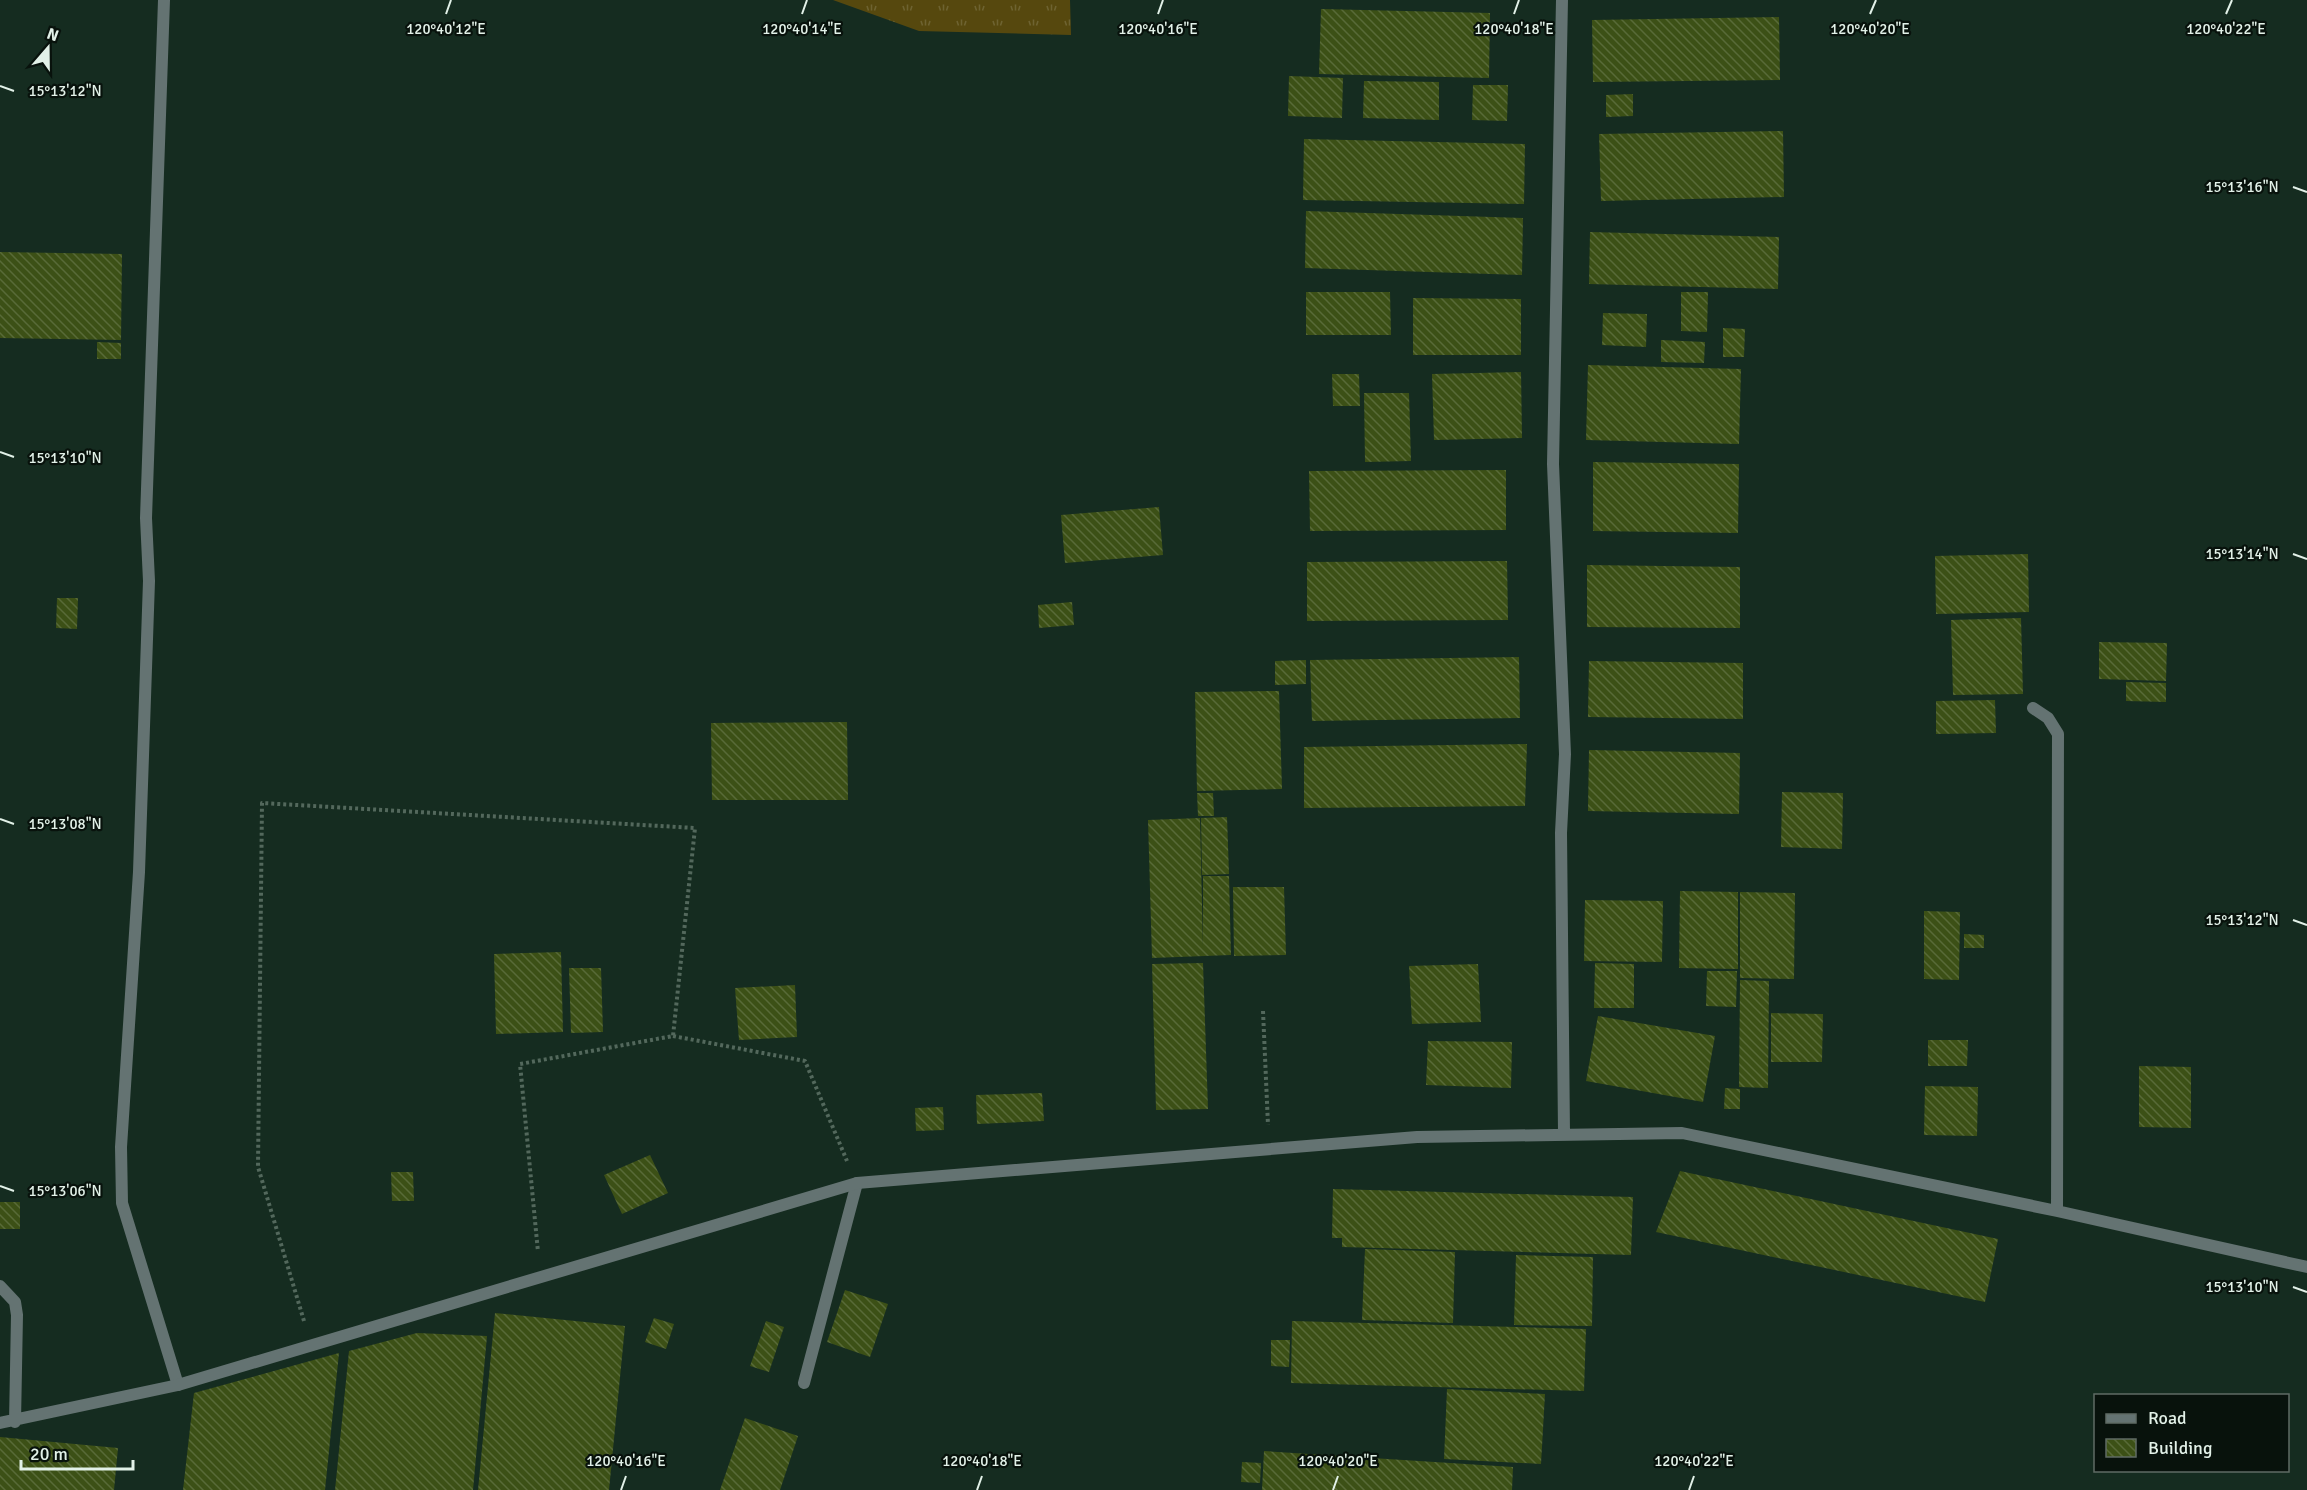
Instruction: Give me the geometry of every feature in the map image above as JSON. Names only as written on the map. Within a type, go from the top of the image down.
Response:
[{"type":"street","points":[[164,0],[146,518],[149,581],[139,872],[121,1147],[122,1203],[178,1385]]},
{"type":"street","points":[[1562,0],[1553,464],[1565,754],[1561,833],[1564,1133]]},
{"type":"street","points":[[2033,708],[2048,718],[2058,734],[2057,1210]]},
{"type":"street","points":[[0,1423],[15,1422],[178,1385],[857,1183],[1417,1137],[1682,1133],[2057,1210],[2307,1267]]},
{"type":"street","points":[[804,1383],[857,1183]]},
{"type":"street","points":[[0,1286],[15,1302],[15,1422]]},
{"type":"path","points":[[311,1345],[258,1167],[262,803],[696,828],[674,1036]]},
{"type":"path","points":[[1263,1011],[1268,1150]]},
{"type":"path","points":[[540,1277],[520,1064],[674,1036],[805,1061],[857,1183]]},
{"type":"green space","points":[[833,0],[1070,0],[1071,35],[919,31]]},
{"type":"building","points":[[1321,9],[1490,13],[1489,78],[1319,74]]},
{"type":"building","points":[[1779,17],[1780,80],[1593,82],[1592,20]]},
{"type":"building","points":[[1289,76],[1343,78],[1342,118],[1288,116]]},
{"type":"building","points":[[1364,81],[1439,82],[1439,120],[1363,118]]},
{"type":"building","points":[[1473,85],[1508,85],[1507,121],[1472,120]]},
{"type":"building","points":[[1633,94],[1633,116],[1606,117],[1606,95]]},
{"type":"building","points":[[1783,131],[1784,197],[1601,201],[1599,134]]},
{"type":"building","points":[[1304,139],[1525,144],[1524,204],[1303,200]]},
{"type":"building","points":[[1306,211],[1523,218],[1522,275],[1305,268]]},
{"type":"building","points":[[1590,232],[1779,237],[1778,289],[1589,284]]},
{"type":"building","points":[[0,252],[122,254],[121,340],[0,338]]},
{"type":"building","points":[[1306,292],[1390,292],[1391,335],[1306,335]]},
{"type":"building","points":[[1681,292],[1708,292],[1707,332],[1681,331]]},
{"type":"building","points":[[1413,298],[1521,299],[1521,355],[1413,355]]},
{"type":"building","points":[[1603,313],[1647,314],[1646,347],[1602,345]]},
{"type":"building","points":[[1723,328],[1745,329],[1744,357],[1723,357]]},
{"type":"building","points":[[1661,340],[1705,342],[1704,363],[1661,362]]},
{"type":"building","points":[[97,342],[121,343],[121,359],[97,359]]},
{"type":"building","points":[[1588,365],[1741,369],[1739,444],[1586,440]]},
{"type":"building","points":[[1521,372],[1522,438],[1434,440],[1432,374]]},
{"type":"building","points":[[1332,374],[1359,374],[1360,406],[1333,406]]},
{"type":"building","points":[[1364,393],[1409,393],[1411,461],[1365,462]]},
{"type":"building","points":[[1593,462],[1739,464],[1738,533],[1593,531]]},
{"type":"building","points":[[1506,470],[1506,530],[1310,531],[1309,471]]},
{"type":"building","points":[[1159,507],[1163,555],[1065,563],[1061,515]]},
{"type":"building","points":[[2028,554],[2029,612],[1936,614],[1935,556]]},
{"type":"building","points":[[1507,561],[1508,620],[1307,621],[1307,562]]},
{"type":"building","points":[[1587,565],[1740,567],[1740,628],[1587,627]]},
{"type":"building","points":[[57,598],[78,598],[77,629],[56,628]]},
{"type":"building","points":[[1072,602],[1074,625],[1039,628],[1038,605]]},
{"type":"building","points":[[2021,618],[2023,694],[1953,695],[1951,620]]},
{"type":"building","points":[[2099,642],[2167,643],[2166,681],[2099,679]]},
{"type":"building","points":[[1519,657],[1520,718],[1312,721],[1310,660]]},
{"type":"building","points":[[1306,660],[1306,684],[1275,685],[1275,661]]},
{"type":"building","points":[[1589,661],[1743,663],[1743,719],[1588,717]]},
{"type":"building","points":[[2126,682],[2166,683],[2166,702],[2126,701]]},
{"type":"building","points":[[1279,691],[1282,789],[1197,791],[1195,692]]},
{"type":"building","points":[[1995,700],[1996,733],[1936,734],[1936,701]]},
{"type":"building","points":[[847,722],[848,800],[712,800],[711,723]]},
{"type":"building","points":[[1527,744],[1525,806],[1304,808],[1304,747]]},
{"type":"building","points":[[1589,750],[1740,753],[1739,814],[1588,811]]},
{"type":"building","points":[[1782,792],[1843,793],[1842,849],[1781,847]]},
{"type":"building","points":[[1197,793],[1213,793],[1214,816],[1198,816]]},
{"type":"building","points":[[1227,817],[1229,874],[1202,875],[1201,818]]},
{"type":"building","points":[[1200,818],[1203,947],[1203,876],[1229,876],[1231,955],[1152,958],[1148,820]]},
{"type":"building","points":[[1233,887],[1284,887],[1286,955],[1234,956]]},
{"type":"building","points":[[1680,891],[1738,892],[1738,969],[1679,968]]},
{"type":"building","points":[[1740,892],[1795,893],[1794,979],[1740,978]]},
{"type":"building","points":[[1585,900],[1663,901],[1662,962],[1584,961]]},
{"type":"building","points":[[1924,911],[1960,912],[1959,980],[1924,979]]},
{"type":"building","points":[[1964,934],[1984,935],[1984,948],[1964,948]]},
{"type":"building","points":[[561,952],[563,1032],[496,1034],[494,954]]},
{"type":"building","points":[[1203,963],[1208,1109],[1156,1110],[1152,964]]},
{"type":"building","points":[[1595,963],[1634,964],[1634,1008],[1594,1008]]},
{"type":"building","points":[[1478,964],[1481,1022],[1412,1024],[1409,966]]},
{"type":"building","points":[[569,968],[601,968],[603,1032],[571,1033]]},
{"type":"building","points":[[1707,971],[1737,971],[1736,1007],[1706,1006]]},
{"type":"building","points":[[1740,980],[1769,981],[1768,1088],[1739,1087]]},
{"type":"building","points":[[795,985],[797,1037],[739,1040],[735,988]]},
{"type":"building","points":[[1771,1013],[1823,1014],[1822,1062],[1771,1062]]},
{"type":"building","points":[[1598,1016],[1715,1036],[1703,1102],[1586,1081]]},
{"type":"building","points":[[1928,1040],[1968,1040],[1967,1066],[1928,1066]]},
{"type":"building","points":[[1428,1041],[1512,1042],[1511,1088],[1426,1085]]},
{"type":"building","points":[[2139,1066],[2191,1067],[2191,1128],[2139,1127]]},
{"type":"building","points":[[1925,1086],[1978,1087],[1977,1136],[1924,1135]]},
{"type":"building","points":[[1725,1088],[1740,1089],[1740,1109],[1724,1109]]},
{"type":"building","points":[[1042,1093],[1044,1121],[977,1124],[976,1095]]},
{"type":"building","points":[[943,1107],[944,1130],[916,1131],[915,1108]]},
{"type":"building","points":[[650,1155],[668,1193],[622,1214],[604,1175]]},
{"type":"building","points":[[1680,1171],[1998,1239],[1985,1302],[1656,1232]]},
{"type":"building","points":[[391,1172],[413,1172],[414,1201],[392,1201]]},
{"type":"building","points":[[1333,1189],[1633,1197],[1631,1255],[1342,1247],[1342,1238],[1332,1238]]},
{"type":"building","points":[[0,1202],[20,1202],[20,1229],[0,1229]]},
{"type":"building","points":[[1365,1249],[1455,1252],[1453,1323],[1362,1320]]},
{"type":"building","points":[[1516,1255],[1593,1257],[1592,1326],[1514,1325]]},
{"type":"building","points":[[845,1290],[888,1304],[870,1357],[827,1342]]},
{"type":"building","points":[[495,1313],[625,1326],[609,1490],[478,1490]]},
{"type":"building","points":[[654,1318],[674,1324],[666,1349],[645,1342]]},
{"type":"building","points":[[766,1321],[784,1327],[769,1372],[750,1366]]},
{"type":"building","points":[[1292,1321],[1586,1329],[1584,1391],[1291,1383]]},
{"type":"building","points":[[417,1333],[487,1336],[473,1490],[335,1490],[349,1351]]},
{"type":"building","points":[[1271,1340],[1290,1340],[1289,1367],[1271,1366]]},
{"type":"building","points":[[339,1353],[325,1490],[183,1490],[194,1393]]},
{"type":"building","points":[[1447,1389],[1545,1394],[1541,1464],[1444,1459]]},
{"type":"building","points":[[745,1418],[798,1436],[780,1490],[720,1490]]},
{"type":"building","points":[[0,1437],[118,1448],[114,1490],[0,1490]]},
{"type":"building","points":[[1264,1451],[1513,1467],[1512,1490],[1262,1490]]},
{"type":"building","points":[[1242,1462],[1261,1463],[1260,1483],[1241,1482]]}]
